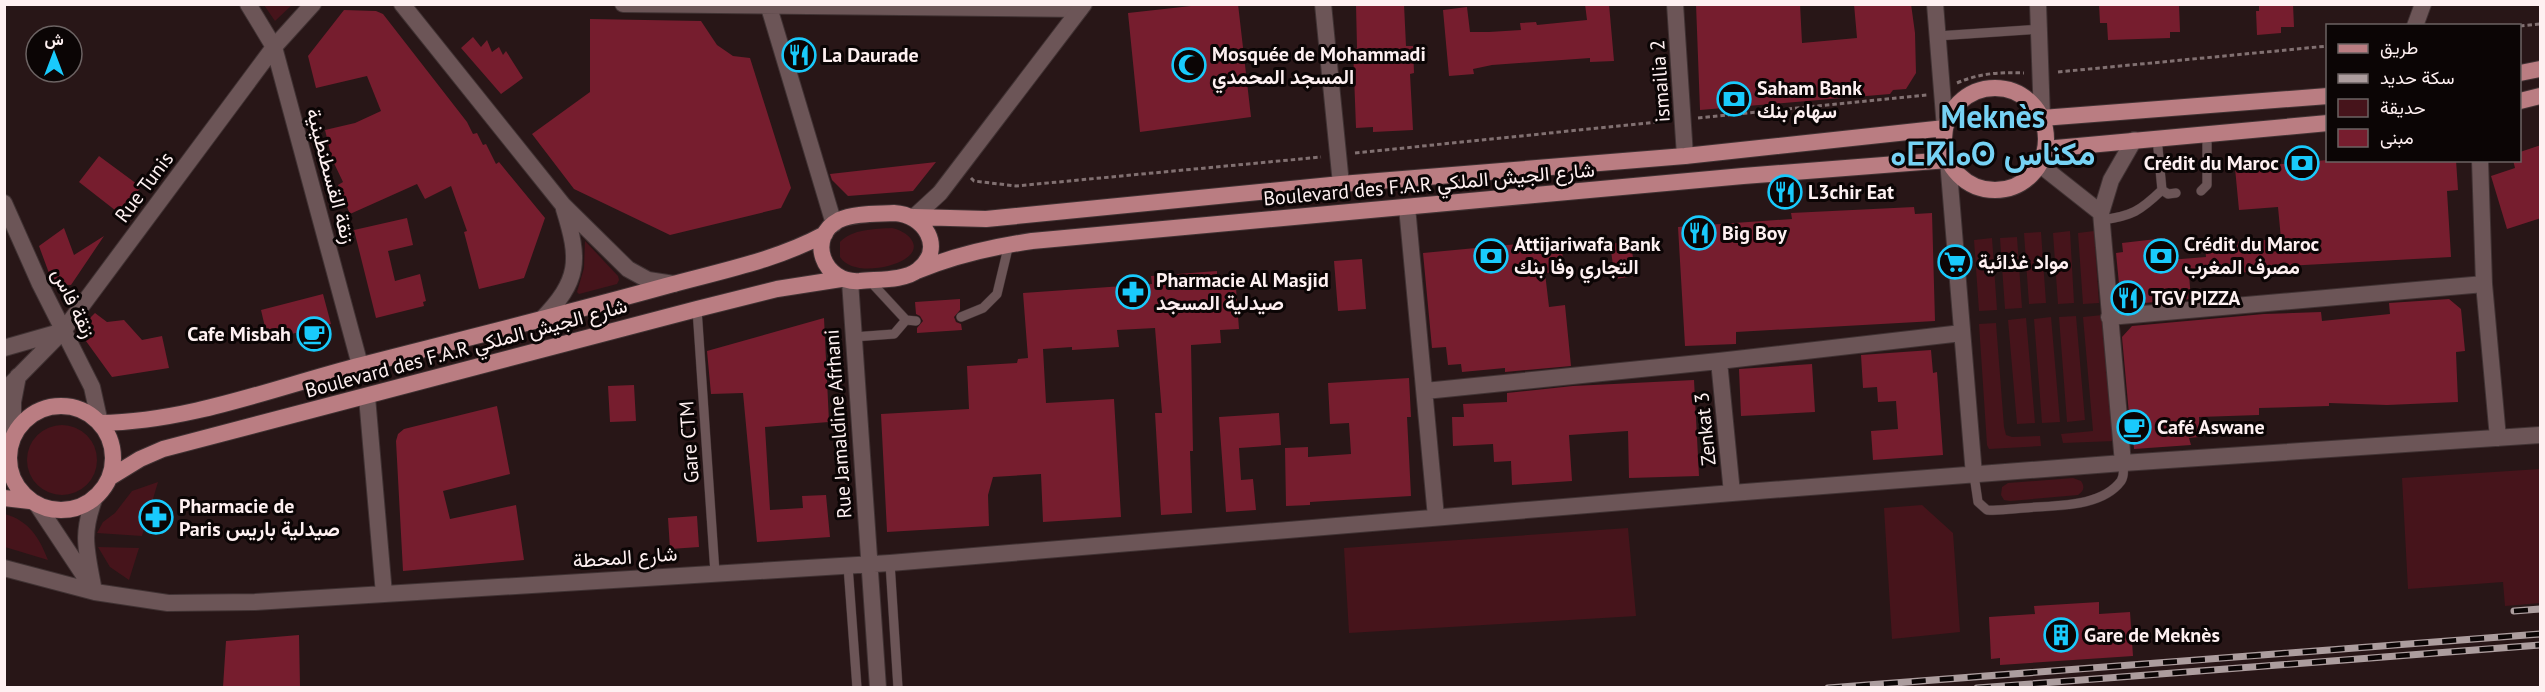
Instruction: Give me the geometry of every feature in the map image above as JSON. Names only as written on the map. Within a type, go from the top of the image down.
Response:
[{"type":"main road","points":[[2521,73],[2541,69]]},
{"type":"main road","points":[[1990,88],[2005,88],[2020,94],[2033,104],[2042,118],[2045,128],[2042,157],[2030,175],[2017,184],[2002,189],[1986,189],[1970,183],[1957,174],[1948,160],[1944,139],[1950,113],[1961,100],[1974,92],[1990,88]]},
{"type":"main road","points":[[2042,118],[2326,96]]},
{"type":"main road","points":[[2521,101],[2541,96]]},
{"type":"main road","points":[[2042,157],[2134,140],[2326,123]]},
{"type":"main road","name":"Boulevard des F.A.R شارع الجيش الملكي","points":[[100,423],[127,423],[182,414],[360,365],[771,259],[850,217],[894,213],[914,217],[986,219],[1341,184],[1685,156],[1945,128]]},
{"type":"main road","name":"Boulevard des F.A.R شارع الجيش الملكي","points":[[4,498],[65,510],[81,506],[95,497],[110,478],[140,459],[163,449],[777,289],[845,280],[907,276],[950,257],[1009,244],[1948,160]]},
{"type":"main road","points":[[914,217],[922,223],[930,242],[925,263],[917,271]]},
{"type":"main road","points":[[830,229],[822,254],[825,264],[832,273],[845,280]]},
{"type":"main road","points":[[34,503],[17,488],[10,472],[8,454],[9,439],[23,421],[38,410],[55,405],[72,406],[87,412],[100,423],[109,437],[113,453],[110,478]]},
{"type":"street","name":"زنقة القسطنطينية","points":[[248,4],[274,46],[360,365]]},
{"type":"street","name":"Rue Tunis","points":[[4,391],[63,331],[274,46],[314,4]]},
{"type":"street","points":[[402,4],[563,205],[628,269],[648,280],[674,284]]},
{"type":"street","points":[[623,4],[1082,7]]},
{"type":"street","points":[[1323,4],[1341,184]]},
{"type":"street","name":"ismailia 2","points":[[1676,4],[1685,156]]},
{"type":"street","points":[[1935,4],[1945,128]]},
{"type":"street","points":[[2038,4],[2042,118]]},
{"type":"street","points":[[2416,24],[2423,4]]},
{"type":"street","points":[[769,5],[830,229]]},
{"type":"street","points":[[914,217],[940,193],[1082,7]]},
{"type":"street","points":[[2123,463],[2102,217],[2111,180],[2134,140]]},
{"type":"street","points":[[2042,157],[2102,217]]},
{"type":"street","points":[[1948,160],[1974,475]]},
{"type":"street","points":[[2480,162],[2484,284],[2498,438]]},
{"type":"street","name":"زنقة فاس","points":[[4,203],[63,331],[92,387],[100,423]]},
{"type":"street","points":[[541,320],[565,293],[574,266],[574,240],[563,205]]},
{"type":"street","points":[[1407,207],[1437,517]]},
{"type":"street","name":"Rue Jamaldine Afrhani","points":[[845,280],[854,337],[878,687]]},
{"type":"street","points":[[2109,317],[2484,284]]},
{"type":"street","points":[[4,348],[63,331]]},
{"type":"street","points":[[1425,391],[1962,333]]},
{"type":"street","name":"Zenkat 3","points":[[1719,361],[1732,493]]},
{"type":"street","points":[[9,439],[18,375]]},
{"type":"street","points":[[367,397],[384,594]]},
{"type":"street","name":"شارع المحطة","points":[[4,568],[95,592],[168,603],[255,602],[890,563],[1732,493],[2123,463],[2541,435]]},
{"type":"street","points":[[95,497],[87,517],[84,540],[95,592]]},
{"type":"street","points":[[34,503],[95,592]]},
{"type":"lane","points":[[1937,36],[2040,29]]},
{"type":"lane","points":[[2201,191],[2207,185],[2207,134]]},
{"type":"lane","points":[[2157,138],[2162,190]]},
{"type":"lane","points":[[2162,190],[2168,194],[2176,193]]},
{"type":"lane","points":[[2102,217],[2128,217],[2148,204],[2162,190]]},
{"type":"lane","points":[[961,317],[983,308],[997,294],[1009,244]]},
{"type":"lane","points":[[854,337],[894,334],[911,320],[869,280]]},
{"type":"lane","name":"Gare CTM","points":[[697,309],[715,573]]},
{"type":"lane","points":[[1974,475],[1978,502],[1983,508],[1991,510],[2088,500],[2102,495],[2121,481],[2124,474],[2123,463]]},
{"type":"lane","points":[[890,563],[898,687]]},
{"type":"lane","points":[[848,566],[857,687]]},
{"type":"path","points":[[2521,26],[2541,24]]},
{"type":"path","points":[[962,164],[974,181],[1016,186],[1941,94],[1972,77],[1996,72],[2042,73],[2326,46]]},
{"type":"green space","points":[[264,5],[292,5],[275,21]]},
{"type":"green space","points":[[892,228],[903,232],[914,244],[911,254],[898,263],[881,268],[861,268],[845,263],[840,257],[840,242],[851,234]]},
{"type":"green space","points":[[2070,231],[2074,303],[2058,304],[2053,233]]},
{"type":"green space","points":[[2094,231],[2099,303],[2083,304],[2078,233]]},
{"type":"green space","points":[[2041,232],[2046,303],[2029,304],[2024,233]]},
{"type":"green space","points":[[2017,237],[2022,308],[2005,309],[2000,238]]},
{"type":"green space","points":[[1992,238],[1997,310],[1979,311],[1974,240]]},
{"type":"green space","points":[[585,241],[618,276],[617,284],[579,294],[577,292],[584,268]]},
{"type":"green space","points":[[2103,315],[2115,441],[2063,443],[2061,434],[2093,431],[2083,317]]},
{"type":"green space","points":[[2076,316],[2085,420],[2067,422],[2059,317]]},
{"type":"green space","points":[[2051,317],[2060,422],[2042,423],[2034,319]]},
{"type":"green space","points":[[2026,318],[2035,423],[2017,424],[2008,320]]},
{"type":"green space","points":[[1996,323],[2006,435],[2012,437],[2040,436],[2041,446],[1989,449],[1987,445],[1979,324]]},
{"type":"green space","points":[[62,425],[81,431],[91,441],[97,460],[91,479],[81,489],[62,495],[43,489],[33,479],[27,460],[33,441],[43,431]]},
{"type":"green space","points":[[2540,469],[2540,603],[2505,606],[2503,582],[2408,589],[2402,478]]},
{"type":"green space","points":[[2073,478],[2081,481],[2083,485],[2083,490],[2078,495],[2010,501],[2004,500],[2001,495],[2002,487],[2008,483]]},
{"type":"green space","points":[[158,482],[142,536],[97,533],[103,522],[115,513],[132,491]]},
{"type":"green space","points":[[1922,505],[1953,533],[1960,632],[1892,639],[1884,508]]},
{"type":"green space","points":[[5,514],[21,521],[32,531],[48,560],[5,547]]},
{"type":"green space","points":[[1628,528],[1636,616],[1349,633],[1344,548]]},
{"type":"green space","points":[[98,547],[139,548],[129,580],[110,567]]},
{"type":"building","name":"Mosquée de Mohammadi المسجد المحمدي","points":[[1209,4],[1238,4],[1251,117],[1140,132],[1128,13]]},
{"type":"building","points":[[1356,4],[1404,4],[1406,46],[1413,46],[1414,73],[1410,74],[1413,130],[1373,132],[1373,127],[1356,128],[1353,48],[1357,48]]},
{"type":"building","points":[[1585,4],[1609,4],[1614,61],[1590,62],[1590,58],[1492,65],[1473,69],[1474,74],[1449,76],[1443,10],[1467,7],[1470,32],[1489,32],[1521,30],[1520,23],[1536,22],[1537,25],[1587,20]]},
{"type":"building","points":[[1696,4],[1800,4],[1802,43],[1857,38],[1854,4],[1911,4],[1915,33],[1916,73],[1906,89],[1893,90],[1890,94],[1700,110]]},
{"type":"building","points":[[2099,4],[2179,4],[2180,32],[2170,32],[2170,38],[2108,40],[2107,23],[2100,23]]},
{"type":"building","points":[[2259,4],[2293,4],[2294,27],[2281,27],[2281,33],[2257,35],[2256,11],[2259,11]]},
{"type":"building","points":[[344,10],[376,11],[383,14],[467,122],[473,134],[477,133],[483,145],[486,144],[496,164],[499,162],[545,218],[524,278],[479,289],[464,232],[467,231],[451,186],[425,199],[417,184],[350,214],[338,185],[343,182],[332,159],[325,130],[355,123],[381,111],[367,76],[316,88],[308,56]]},
{"type":"building","points":[[590,19],[701,21],[717,45],[733,56],[750,58],[791,188],[781,208],[670,235],[574,189],[532,134],[590,92]]},
{"type":"building","points":[[473,37],[481,47],[487,40],[492,52],[499,47],[503,55],[506,51],[523,78],[501,94],[461,48]]},
{"type":"building","points":[[2541,145],[2541,218],[2507,229],[2491,176],[2515,168],[2514,162],[2521,162],[2521,152]]},
{"type":"building","points":[[99,156],[141,187],[120,214],[79,182]]},
{"type":"building","points":[[2326,160],[2326,162],[2456,162],[2458,190],[2447,191],[2451,257],[2251,268],[2251,272],[2189,275],[2191,299],[2132,304],[2120,294],[2116,253],[2123,252],[2122,243],[2165,238],[2169,260],[2206,257],[2205,244],[2281,239],[2278,207],[2239,210],[2235,168]]},
{"type":"building","points":[[936,162],[913,191],[848,196],[832,180],[830,174]]},
{"type":"building","points":[[1914,207],[1915,214],[1932,213],[1935,321],[1736,332],[1736,344],[1685,346],[1678,227],[1792,219],[1791,213]]},
{"type":"building","points":[[407,218],[413,245],[388,251],[395,281],[420,274],[426,301],[423,302],[424,306],[376,318],[354,230]]},
{"type":"building","points":[[64,228],[74,255],[104,236],[71,285],[53,284],[39,246]]},
{"type":"building","points":[[1561,240],[1564,271],[1545,273],[1549,307],[1565,305],[1571,366],[1505,372],[1505,368],[1462,372],[1461,364],[1448,365],[1446,347],[1432,348],[1423,253]]},
{"type":"building","points":[[1631,241],[1635,276],[1615,279],[1610,244]]},
{"type":"building","points":[[1362,259],[1366,309],[1338,311],[1334,261]]},
{"type":"building","points":[[1217,271],[1217,276],[1235,275],[1239,329],[1220,330],[1221,343],[1191,345],[1192,513],[1161,515],[1155,413],[1162,413],[1155,328],[1117,330],[1119,347],[1043,349],[1046,403],[1114,399],[1121,517],[1043,522],[1041,474],[993,477],[988,495],[989,526],[887,532],[881,414],[969,409],[967,366],[1017,363],[1018,359],[1028,358],[1023,293],[1152,284],[1151,276]]},
{"type":"building","points":[[323,294],[331,324],[268,340],[261,310]]},
{"type":"building","points":[[960,299],[960,310],[954,317],[956,322],[961,324],[962,330],[917,333],[917,328],[923,321],[916,314],[915,302]]},
{"type":"building","points":[[2449,299],[2461,309],[2465,351],[2456,352],[2458,402],[2387,405],[2329,403],[2329,406],[2259,408],[2259,415],[2199,417],[2199,437],[2189,438],[2191,445],[2134,449],[2122,337],[2132,326],[2264,314],[2321,312],[2322,321],[2390,314],[2389,303]]},
{"type":"building","points":[[95,313],[107,322],[124,320],[142,340],[162,336],[169,368],[112,377],[78,330]]},
{"type":"building","points":[[824,318],[829,422],[765,427],[770,510],[803,508],[802,496],[826,495],[830,537],[757,542],[743,393],[711,394],[707,351]]},
{"type":"building","points":[[1931,350],[1933,373],[1937,372],[1943,455],[1873,460],[1871,431],[1898,429],[1896,401],[1878,402],[1877,387],[1863,388],[1861,355]]},
{"type":"building","points":[[1812,364],[1815,412],[1741,416],[1739,369]]},
{"type":"building","points":[[1409,378],[1411,417],[1407,417],[1411,496],[1310,502],[1310,505],[1286,506],[1285,448],[1308,447],[1308,457],[1351,454],[1349,423],[1330,424],[1328,383]]},
{"type":"building","points":[[1694,380],[1699,476],[1629,478],[1628,431],[1569,435],[1572,481],[1512,485],[1511,461],[1494,462],[1493,444],[1453,446],[1452,417],[1464,417],[1463,404],[1507,402],[1507,393],[1573,386]]},
{"type":"building","points":[[634,385],[636,421],[610,422],[608,386]]},
{"type":"building","points":[[497,406],[510,474],[443,491],[450,519],[516,505],[524,560],[403,571],[396,441],[398,434],[404,429]]},
{"type":"building","points":[[1279,413],[1281,445],[1239,448],[1241,480],[1253,479],[1256,510],[1226,512],[1219,417]]},
{"type":"building","points":[[697,516],[699,547],[670,549],[668,518]]},
{"type":"building","name":"Gare de Meknès","points":[[2099,602],[2099,614],[2130,612],[2133,656],[2000,665],[2000,658],[1991,659],[1989,617],[2035,614],[2034,606]]},
{"type":"building","points":[[299,635],[300,687],[223,687],[226,641]]},
{"type":"railway","points":[[2514,611],[2540,609]]},
{"type":"railway","points":[[1828,688],[2540,634]]},
{"type":"railway","points":[[1977,688],[2540,645]]},
{"type":"place","name":"La Daurade","points":[[799,55]]},
{"type":"place","name":"Mosquée de Mohammadi المسجد المحمدي","points":[[1189,65]]},
{"type":"place","name":"Saham Bank سهام بنك","points":[[1734,99]]},
{"type":"place","name":"Crédit du Maroc","points":[[2302,163]]},
{"type":"place","name":"L3chir Eat","points":[[1785,192]]},
{"type":"place","name":"Big Boy","points":[[1699,233]]},
{"type":"place","name":"Attijariwafa Bank التجاري وفا بنك","points":[[1491,256]]},
{"type":"place","name":"Crédit du Maroc مصرف المغرب","points":[[2161,256]]},
{"type":"place","name":"مواد غذائية","points":[[1955,262]]},
{"type":"place","name":"Pharmacie Al Masjid صيدلية المسجد","points":[[1133,292]]},
{"type":"place","name":"TGV PIZZA","points":[[2128,298]]},
{"type":"place","name":"Cafe Misbah","points":[[314,334]]},
{"type":"place","name":"Café Aswane","points":[[2134,427]]},
{"type":"place","name":"Pharmacie de Paris صيدلية باريس","points":[[156,517]]},
{"type":"place","name":"Gare de Meknès","points":[[2061,635]]},
{"type":"district","name":"Meknès ⴰⵎⴽⵏⴰⵙ مكناس","points":[[1993,136]]}]
